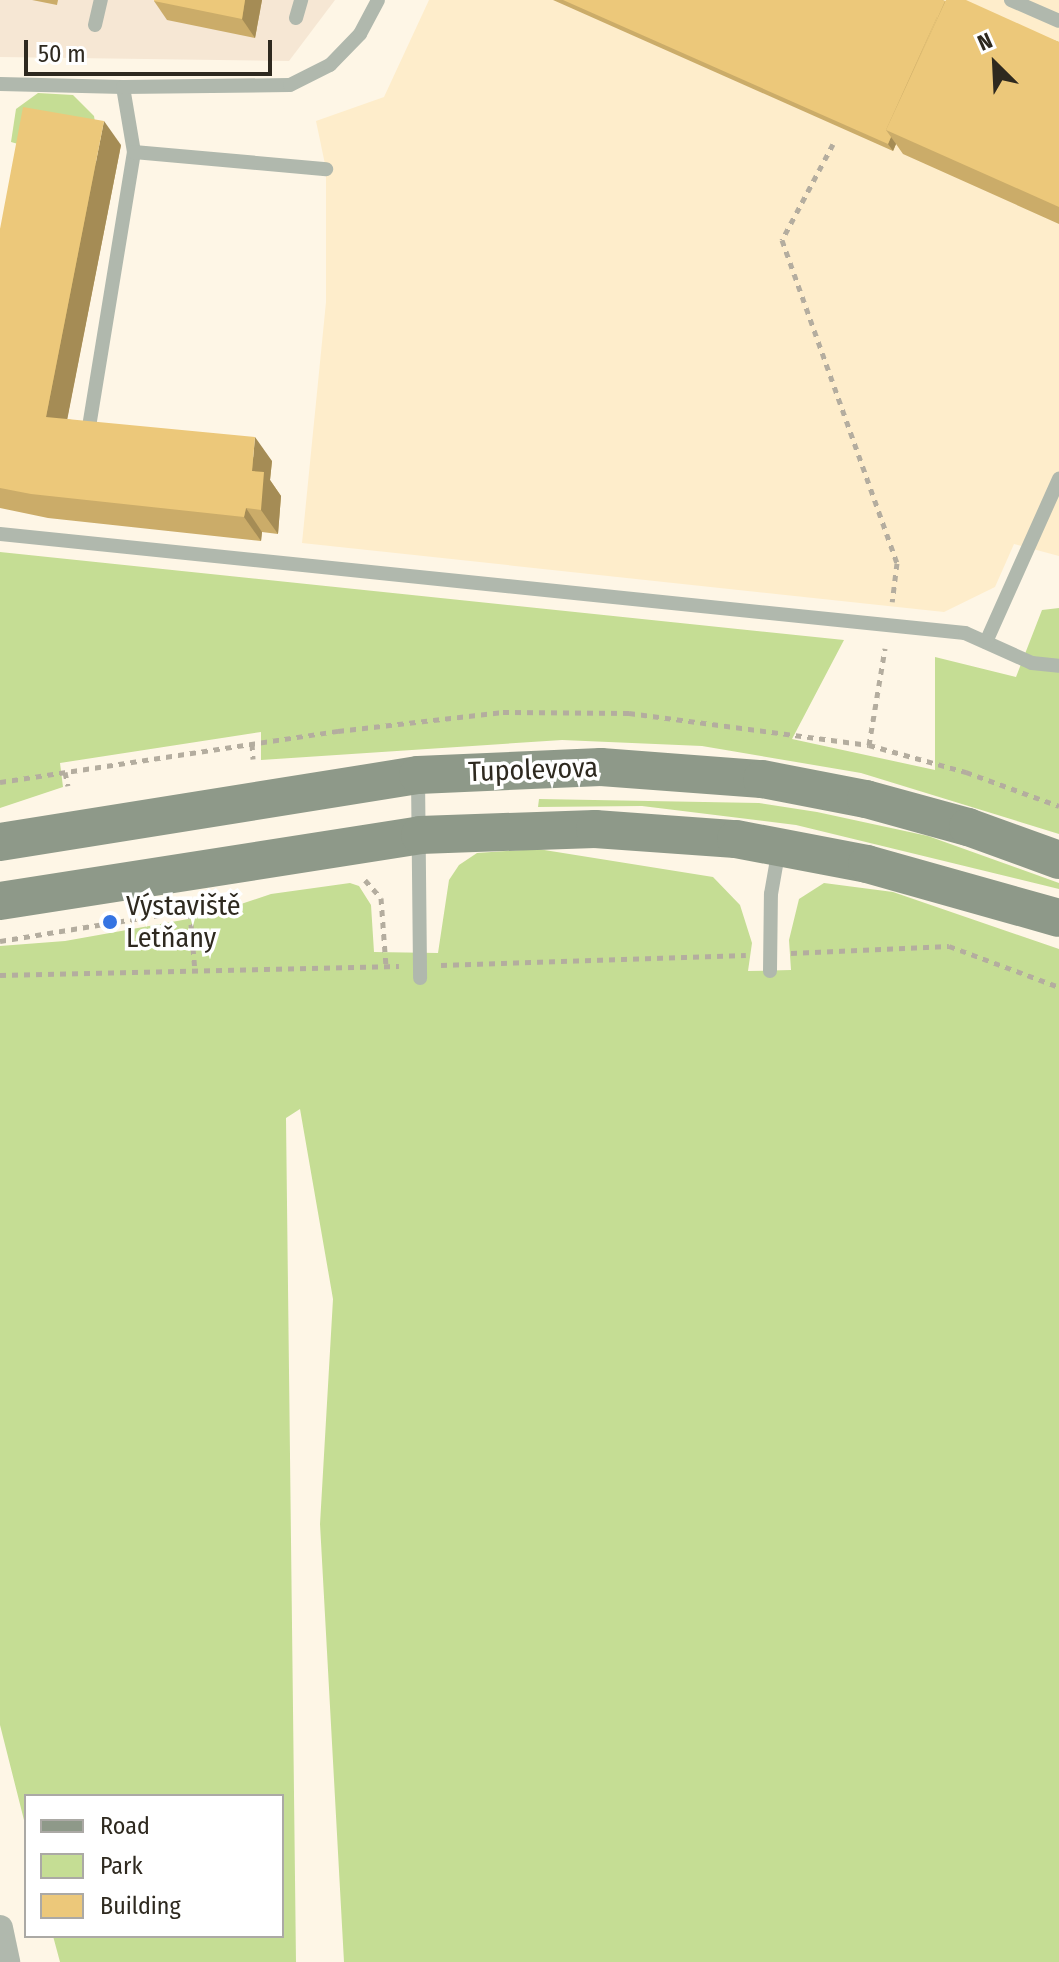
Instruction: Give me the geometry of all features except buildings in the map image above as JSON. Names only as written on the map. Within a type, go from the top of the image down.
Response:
[{"type":"main road","name":"Tupolevova","points":[[0,842],[418,775],[601,767],[762,779],[939,819],[1059,860]]},
{"type":"main road","name":"Tupolevova","points":[[0,901],[420,835],[624,830],[780,847],[867,864],[1059,918]]},
{"type":"main road","name":"Tupolevova","points":[[966,892],[1059,930]]},
{"type":"street","points":[[0,1928],[7,1962]]},
{"type":"lane","points":[[95,25],[101,0]]},
{"type":"lane","points":[[296,18],[301,0]]},
{"type":"lane","points":[[1,89],[290,85],[330,65],[360,34],[378,0]]},
{"type":"lane","points":[[1011,0],[1059,21]]},
{"type":"lane","points":[[89,428],[134,152],[123,87]]},
{"type":"lane","points":[[134,152],[326,169]]},
{"type":"lane","points":[[986,642],[1059,479]]},
{"type":"lane","points":[[0,534],[965,633],[1032,663],[1059,666]]},
{"type":"lane","points":[[418,775],[420,978]]},
{"type":"lane","points":[[770,971],[771,894],[780,847]]},
{"type":"path","points":[[833,144],[782,240],[897,563],[869,745]]},
{"type":"path","points":[[0,782],[338,731]]},
{"type":"path","points":[[252,744],[253,759]]},
{"type":"path","points":[[65,772],[68,786]]},
{"type":"path","points":[[357,877],[376,887],[381,898],[386,966]]},
{"type":"path","points":[[190,912],[195,971]]},
{"type":"path","points":[[791,953],[949,946],[1059,987]]},
{"type":"path","points":[[441,965],[751,955]]},
{"type":"path","points":[[0,975],[400,966]]},
{"type":"shaded area","points":[[0,0],[335,0],[289,61],[0,57]]},
{"type":"shaded area","points":[[429,0],[1059,0],[1059,556],[1014,544],[995,587],[944,612],[302,543],[326,302],[326,169],[316,121],[384,97]]},
{"type":"green space","points":[[38,93],[73,95],[94,116],[98,140],[36,149],[11,142],[16,109]]},
{"type":"green space","points":[[0,552],[844,640],[792,739],[935,770],[935,657],[1016,677],[1042,610],[1059,608],[1059,834],[861,773],[702,746],[562,740],[261,760],[261,732],[60,763],[63,787],[0,808]]},
{"type":"green space","points":[[539,799],[759,803],[817,812],[928,836],[1059,883],[1059,889],[796,825],[642,806],[538,807]]},
{"type":"green space","points":[[538,849],[713,877],[740,905],[752,943],[748,971],[791,970],[789,940],[799,899],[824,883],[893,892],[1059,949],[1059,1962],[344,1962],[320,1524],[333,1299],[300,1109],[286,1118],[296,1962],[60,1962],[54,1938],[284,1938],[284,1794],[24,1794],[24,1820],[0,1725],[0,946],[65,941],[205,916],[271,894],[350,883],[359,886],[371,905],[374,952],[438,953],[449,880],[459,865],[477,853]]},
{"type":"place","name":"Výstaviště Letňany","points":[[110,922]]}]
